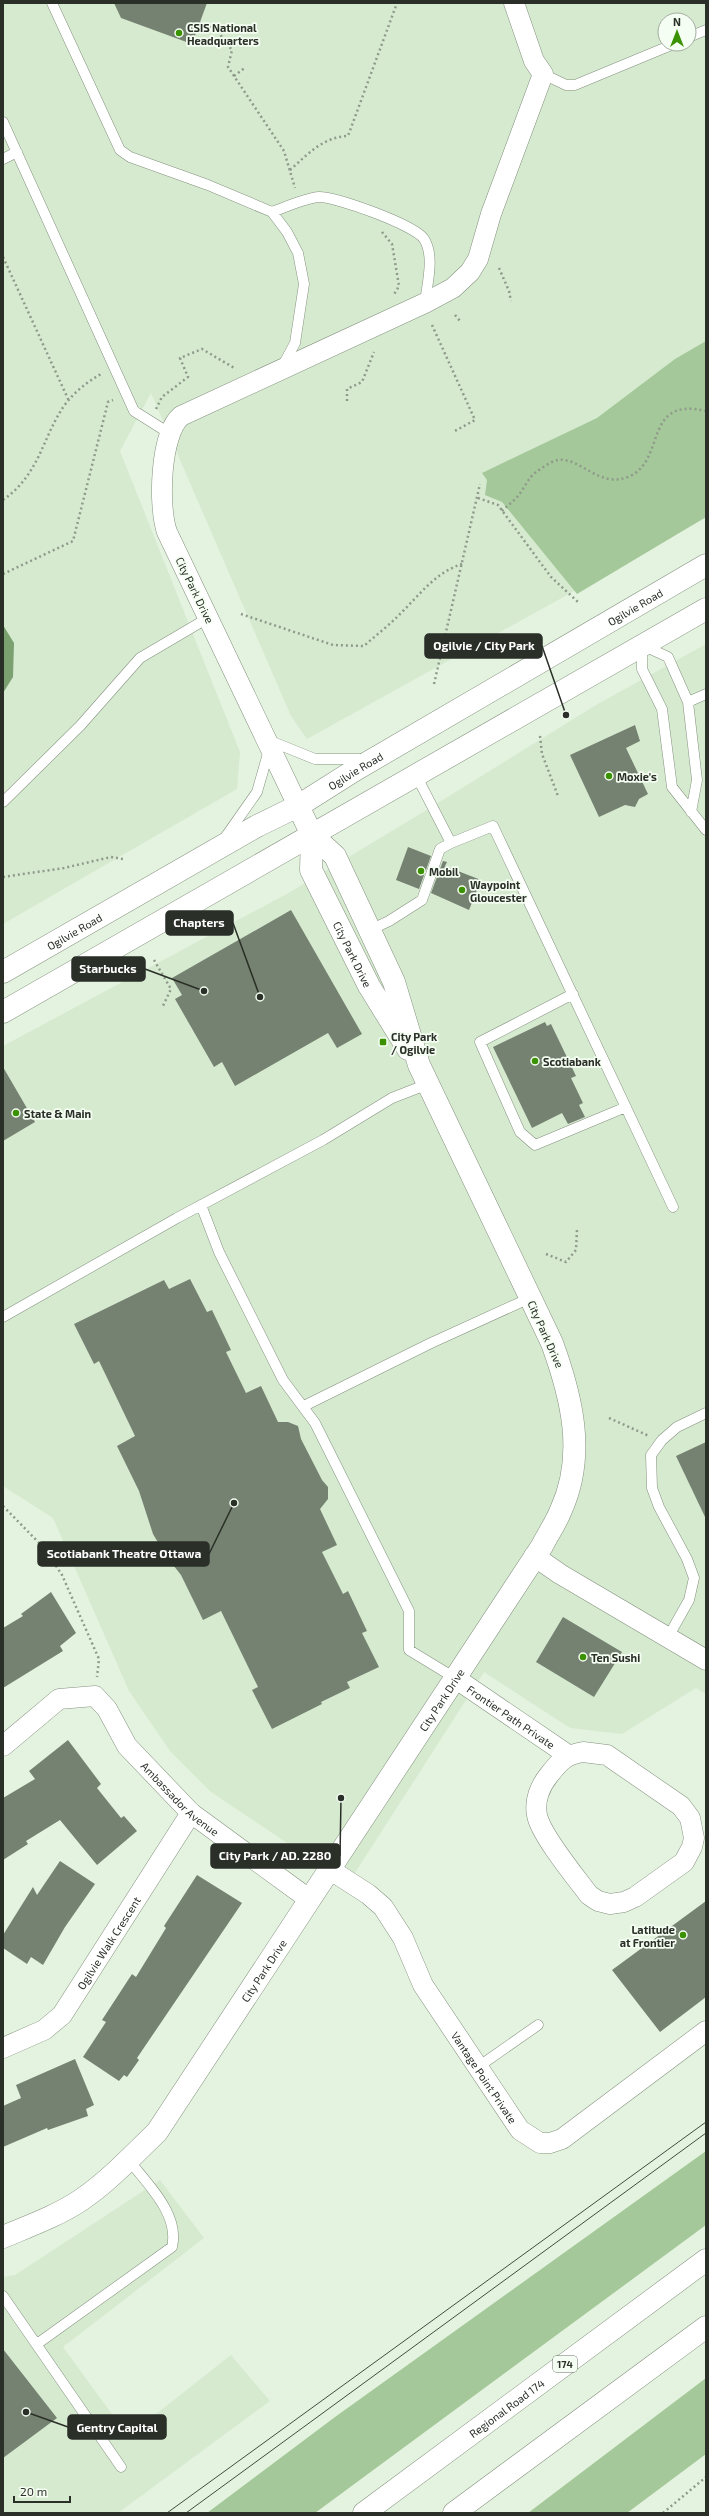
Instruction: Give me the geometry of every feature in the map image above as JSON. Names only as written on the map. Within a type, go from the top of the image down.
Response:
[{"type":"main road","name":"Ogilvie Road","points":[[3,972],[214,851],[298,806],[374,758],[706,565]]},
{"type":"main road","points":[[3,1012],[706,609]]},
{"type":"main road","name":"City Park Drive","points":[[3,2237],[41,2221],[80,2200],[157,2132],[181,2098],[534,1556],[561,1510],[570,1484],[576,1452],[572,1413],[563,1374],[552,1343],[424,1074],[394,982],[335,856],[312,836],[298,806]]},
{"type":"main road","name":"City Park Drive","points":[[312,836],[311,870],[369,986],[397,1035],[424,1074]]},
{"type":"main road","name":"Regional Road 174","points":[[364,2513],[706,2260]]},
{"type":"main road","points":[[454,2513],[706,2327]]},
{"type":"street","points":[[169,433],[175,421],[181,416],[425,303],[453,288],[470,272],[478,258],[491,214],[543,74],[534,61],[514,3]]},
{"type":"street","name":"City Park Drive","points":[[169,433],[160,504],[162,518],[298,806]]},
{"type":"street","points":[[534,1556],[668,1639],[706,1660]]},
{"type":"street","name":"Frontier Path Private","points":[[455,1678],[576,1753],[607,1755],[681,1806],[690,1818],[694,1838],[689,1854],[677,1868],[624,1902],[610,1904],[598,1901],[589,1895],[539,1823],[537,1801],[544,1782],[576,1753]]},
{"type":"street","points":[[3,1746],[59,1699],[101,1702]]},
{"type":"street","name":"Ambassador Avenue","points":[[101,1702],[127,1746],[191,1813],[310,1900]]},
{"type":"street","name":"Ogilvie Walk Crescent","points":[[3,2048],[44,2030],[62,2015],[191,1813]]},
{"type":"street","name":"Vantage Point Private","points":[[329,1869],[368,1894],[383,1907],[403,1938],[423,1985],[520,2130],[540,2142],[550,2143],[562,2139],[706,2031]]},
{"type":"lane","points":[[52,3],[120,150],[130,157],[208,185],[272,212],[287,232],[298,253],[304,284],[295,343],[280,371]]},
{"type":"lane","points":[[543,74],[566,85],[575,85],[657,51]]},
{"type":"lane","points":[[3,122],[134,411],[148,422],[169,433]]},
{"type":"lane","points":[[3,159],[17,152]]},
{"type":"lane","points":[[272,212],[319,197],[345,203],[379,214],[423,238],[429,255],[425,303]]},
{"type":"lane","points":[[3,802],[80,726],[140,658],[208,618]]},
{"type":"lane","points":[[691,812],[697,780],[688,702],[668,658],[642,645],[642,669],[662,709],[672,787],[691,812],[706,830]]},
{"type":"lane","points":[[688,702],[706,694]]},
{"type":"lane","points":[[214,851],[257,792],[268,743],[316,759],[374,758]]},
{"type":"lane","points":[[416,775],[451,843]]},
{"type":"lane","points":[[370,930],[389,921],[422,900],[440,849],[493,826],[673,1207]]},
{"type":"lane","points":[[573,994],[480,1042],[520,1132],[535,1145],[626,1107]]},
{"type":"lane","points":[[3,1317],[201,1205],[323,1140],[392,1098],[424,1074]]},
{"type":"lane","points":[[201,1205],[219,1252],[283,1380],[304,1406],[315,1423],[408,1611],[409,1650],[455,1678]]},
{"type":"lane","points":[[304,1406],[431,1343],[530,1298]]},
{"type":"lane","points":[[668,1639],[689,1600],[694,1578],[687,1559],[659,1507],[652,1488],[651,1456],[662,1440],[677,1427],[706,1413]]},
{"type":"lane","points":[[478,2067],[538,2025]]},
{"type":"lane","points":[[36,2344],[172,2247],[175,2235],[170,2217],[128,2159]]},
{"type":"lane","points":[[3,2296],[121,2467]]},
{"type":"path","points":[[290,170],[319,144],[339,136],[348,136],[396,3]]},
{"type":"path","points":[[200,22],[215,28],[232,50],[228,67],[284,151],[300,203]]},
{"type":"path","points":[[234,76],[246,67]]},
{"type":"path","points":[[377,229],[392,244],[399,286],[392,298]]},
{"type":"path","points":[[3,257],[68,401]]},
{"type":"path","points":[[499,268],[509,291],[511,301]]},
{"type":"path","points":[[455,315],[460,321]]},
{"type":"path","points":[[432,325],[475,420],[453,432]]},
{"type":"path","points":[[148,422],[162,397],[188,377],[180,358],[202,349],[238,370],[234,392]]},
{"type":"path","points":[[347,401],[347,389],[362,382],[374,352]]},
{"type":"path","points":[[3,500],[35,466],[68,401],[84,384],[114,367]]},
{"type":"path","points":[[3,574],[73,541],[108,402],[126,393]]},
{"type":"path","points":[[502,511],[518,496],[535,473],[556,460],[568,460],[604,478],[616,480],[630,476],[641,468],[665,418],[676,410],[690,407],[706,411]]},
{"type":"path","points":[[434,684],[480,484]]},
{"type":"path","points":[[478,498],[498,505],[551,577],[578,602]]},
{"type":"path","points":[[241,614],[333,645],[364,646],[397,618],[430,582],[448,568],[462,564]]},
{"type":"path","points":[[540,736],[542,754],[558,796]]},
{"type":"path","points":[[3,877],[64,868],[111,857],[123,859]]},
{"type":"path","points":[[154,960],[171,988],[162,1008]]},
{"type":"path","points":[[546,1254],[566,1262],[576,1250],[577,1230]]},
{"type":"path","points":[[609,1418],[650,1436]]},
{"type":"path","points":[[3,1506],[44,1548],[62,1575],[99,1659],[101,1702]]},
{"type":"path","points":[[663,2513],[706,2477]]},
{"type":"shaded area","points":[[3,3],[706,3],[706,518],[307,739],[291,716],[151,393],[120,451],[240,752],[237,789],[3,924]]},
{"type":"shaded area","points":[[706,341],[706,517],[577,594],[502,502],[485,495],[487,480],[482,473],[597,418],[675,359]]},
{"type":"shaded area","points":[[3,625],[14,643],[13,677],[3,693]]},
{"type":"shaded area","points":[[706,644],[706,1694],[696,1688],[622,1734],[570,1728],[484,1672],[344,1890],[296,1849],[211,1792],[170,1751],[129,1691],[53,1518],[3,1486],[3,1046],[292,891],[596,705]]},
{"type":"shaded area","points":[[706,2151],[706,2225],[315,2513],[207,2513],[335,2417]]},
{"type":"shaded area","points":[[160,2180],[204,2238],[63,2347],[128,2436],[231,2355],[270,2401],[118,2513],[3,2513],[3,2277],[15,2275]]},
{"type":"shaded area","points":[[706,2378],[706,2454],[627,2513],[528,2513]]},
{"type":"building","name":"CSIS National Headquarters","points":[[114,3],[207,3],[192,44],[121,18]]},
{"type":"building","name":"Moxie's","points":[[635,725],[640,741],[626,748],[648,794],[639,799],[635,807],[625,805],[599,817],[570,755]]},
{"type":"building","name":"Mobil","points":[[408,847],[431,856],[419,889],[396,880]]},
{"type":"building","name":"Waypoint Gloucester","points":[[443,861],[447,862],[445,866],[481,880],[469,910],[431,893]]},
{"type":"building","points":[[291,910],[362,1034],[337,1048],[328,1033],[235,1086],[222,1062],[214,1067],[175,999],[182,995],[172,978]]},
{"type":"building","name":"Scotiabank","points":[[545,1022],[547,1026],[551,1024],[576,1076],[571,1078],[583,1103],[579,1105],[585,1117],[568,1124],[562,1113],[532,1128],[493,1047]]},
{"type":"building","name":"State & Main","points":[[3,1067],[35,1122],[3,1141]]},
{"type":"building","points":[[190,1279],[207,1312],[212,1310],[231,1350],[226,1352],[246,1393],[261,1386],[278,1422],[288,1422],[298,1426],[301,1439],[322,1480],[328,1487],[328,1499],[320,1509],[337,1545],[322,1552],[343,1594],[348,1591],[367,1631],[362,1633],[379,1667],[347,1682],[350,1688],[272,1729],[252,1690],[258,1687],[221,1611],[203,1620],[181,1575],[166,1556],[153,1534],[139,1491],[117,1446],[135,1436],[99,1361],[94,1364],[74,1324],[164,1280],[169,1289]]},
{"type":"building","points":[[706,1442],[706,1519],[676,1456]]},
{"type":"building","points":[[51,1592],[76,1633],[60,1646],[63,1651],[3,1688],[3,1628],[23,1616],[21,1614]]},
{"type":"building","name":"Ten Sushi","points":[[563,1617],[622,1652],[594,1697],[536,1662]]},
{"type":"building","points":[[68,1740],[101,1784],[97,1788],[121,1818],[124,1816],[137,1831],[97,1865],[60,1820],[26,1841],[28,1844],[3,1860],[3,1798],[35,1779],[29,1771]]},
{"type":"building","points":[[60,1861],[95,1884],[65,1927],[43,1965],[31,1957],[27,1964],[3,1948],[3,1935],[33,1887],[37,1895]]},
{"type":"building","points":[[197,1875],[242,1903],[137,2058],[139,2060],[127,2077],[124,2075],[119,2081],[83,2057],[106,2022],[102,2020],[132,1974],[136,1977],[166,1928],[164,1926]]},
{"type":"building","name":"Latitude at Frontier","points":[[706,1901],[706,1997],[660,2032],[612,1970]]},
{"type":"building","points":[[75,2059],[94,2105],[86,2109],[88,2116],[48,2130],[47,2128],[3,2147],[3,2106],[21,2098],[16,2085]]},
{"type":"building","points":[[3,2349],[57,2418],[3,2458]]},
{"type":"tram line","points":[[167,2513],[706,2122]]},
{"type":"tram line","points":[[186,2513],[706,2133]]},
{"type":"place","name":"CSIS National Headquarters","points":[[179,33]]},
{"type":"place","name":"Ogilvie / City Park","points":[[566,715]]},
{"type":"place","name":"Moxie's","points":[[609,776]]},
{"type":"place","name":"Mobil","points":[[421,871]]},
{"type":"place","name":"Waypoint Gloucester","points":[[462,890]]},
{"type":"place","name":"Starbucks","points":[[204,991]]},
{"type":"place","name":"Chapters","points":[[260,997]]},
{"type":"place","name":"City Park / Ogilvie","points":[[383,1042]]},
{"type":"place","name":"Scotiabank","points":[[535,1061]]},
{"type":"place","name":"State & Main","points":[[16,1113]]},
{"type":"place","name":"Scotiabank Theatre Ottawa","points":[[234,1503]]},
{"type":"place","name":"Ten Sushi","points":[[583,1657]]},
{"type":"place","name":"City Park / AD. 2280","points":[[341,1798]]},
{"type":"place","name":"Latitude at Frontier","points":[[683,1935]]},
{"type":"place","name":"Gentry Capital","points":[[26,2412]]}]
